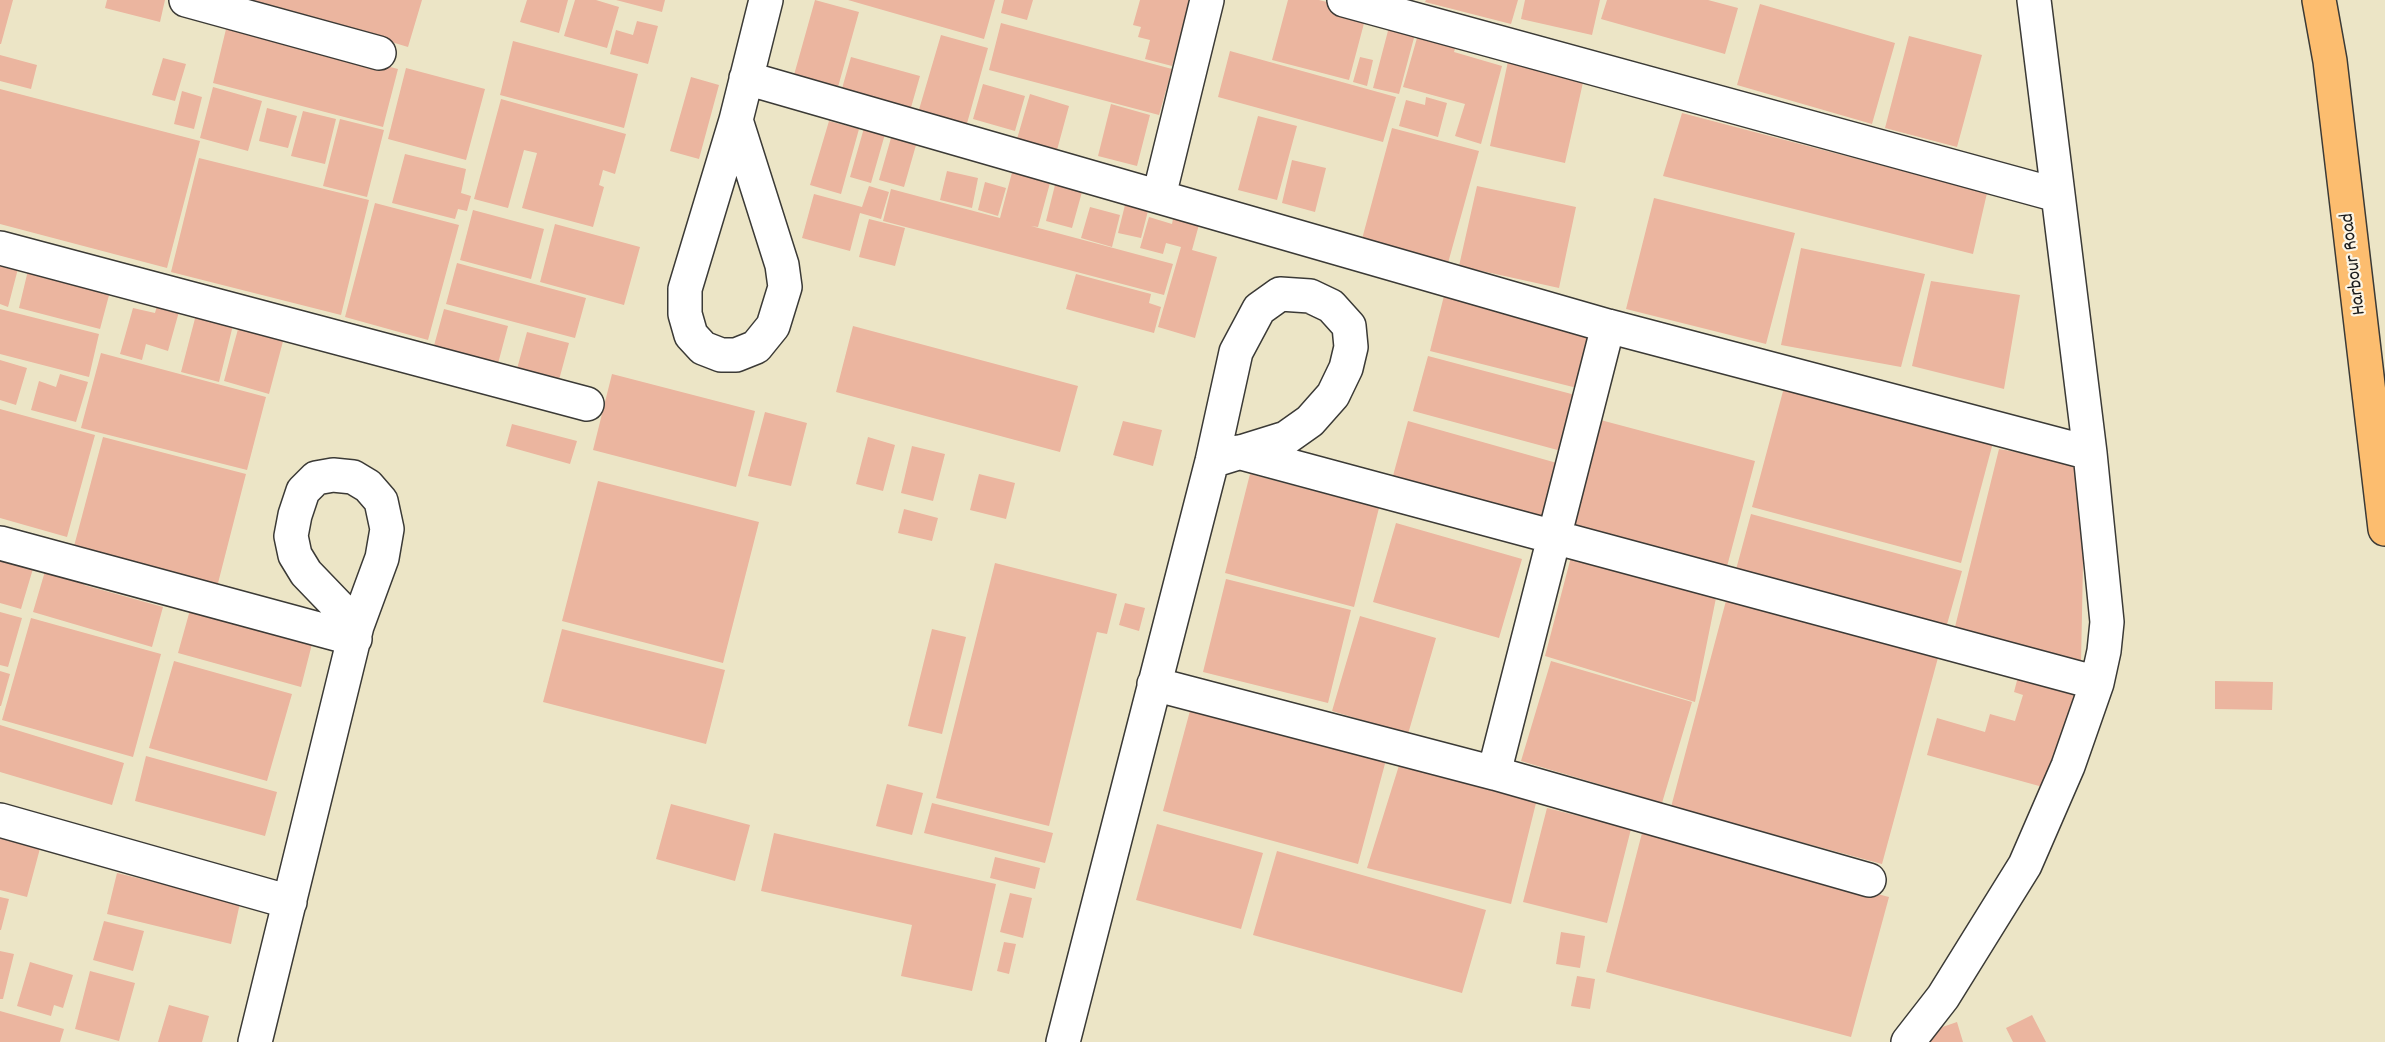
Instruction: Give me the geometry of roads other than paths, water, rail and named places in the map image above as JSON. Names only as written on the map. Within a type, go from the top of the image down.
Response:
[{"type":"highway","name":"Harbour Road","points":[[2319,0],[2331,73],[2385,529]]},
{"type":"street","points":[[186,0],[380,53]]},
{"type":"street","points":[[735,120],[782,265],[785,287],[773,326],[756,347],[736,355],[721,355],[703,348],[691,335],[685,314],[685,289],[735,120],[766,0]]},
{"type":"street","points":[[1159,196],[1208,0]]},
{"type":"street","points":[[1344,0],[2057,195]]},
{"type":"street","points":[[1908,1042],[1943,998],[2025,865],[2068,766],[2097,683],[2107,622],[2090,453],[2034,0]]},
{"type":"street","points":[[746,78],[1608,326],[2090,453]]},
{"type":"street","points":[[0,248],[587,404]]},
{"type":"street","points":[[1063,1042],[1154,684],[1225,456],[1236,351],[1258,309],[1280,294],[1310,296],[1331,306],[1349,326],[1351,347],[1346,368],[1333,395],[1310,422],[1286,438],[1225,456]]},
{"type":"street","points":[[1494,773],[1608,326]]},
{"type":"street","points":[[1225,456],[1554,537],[2097,683]]},
{"type":"street","points":[[0,543],[356,632],[255,1042]]},
{"type":"street","points":[[1154,684],[1494,773],[1869,880]]},
{"type":"street","points":[[0,820],[290,902]]}]
